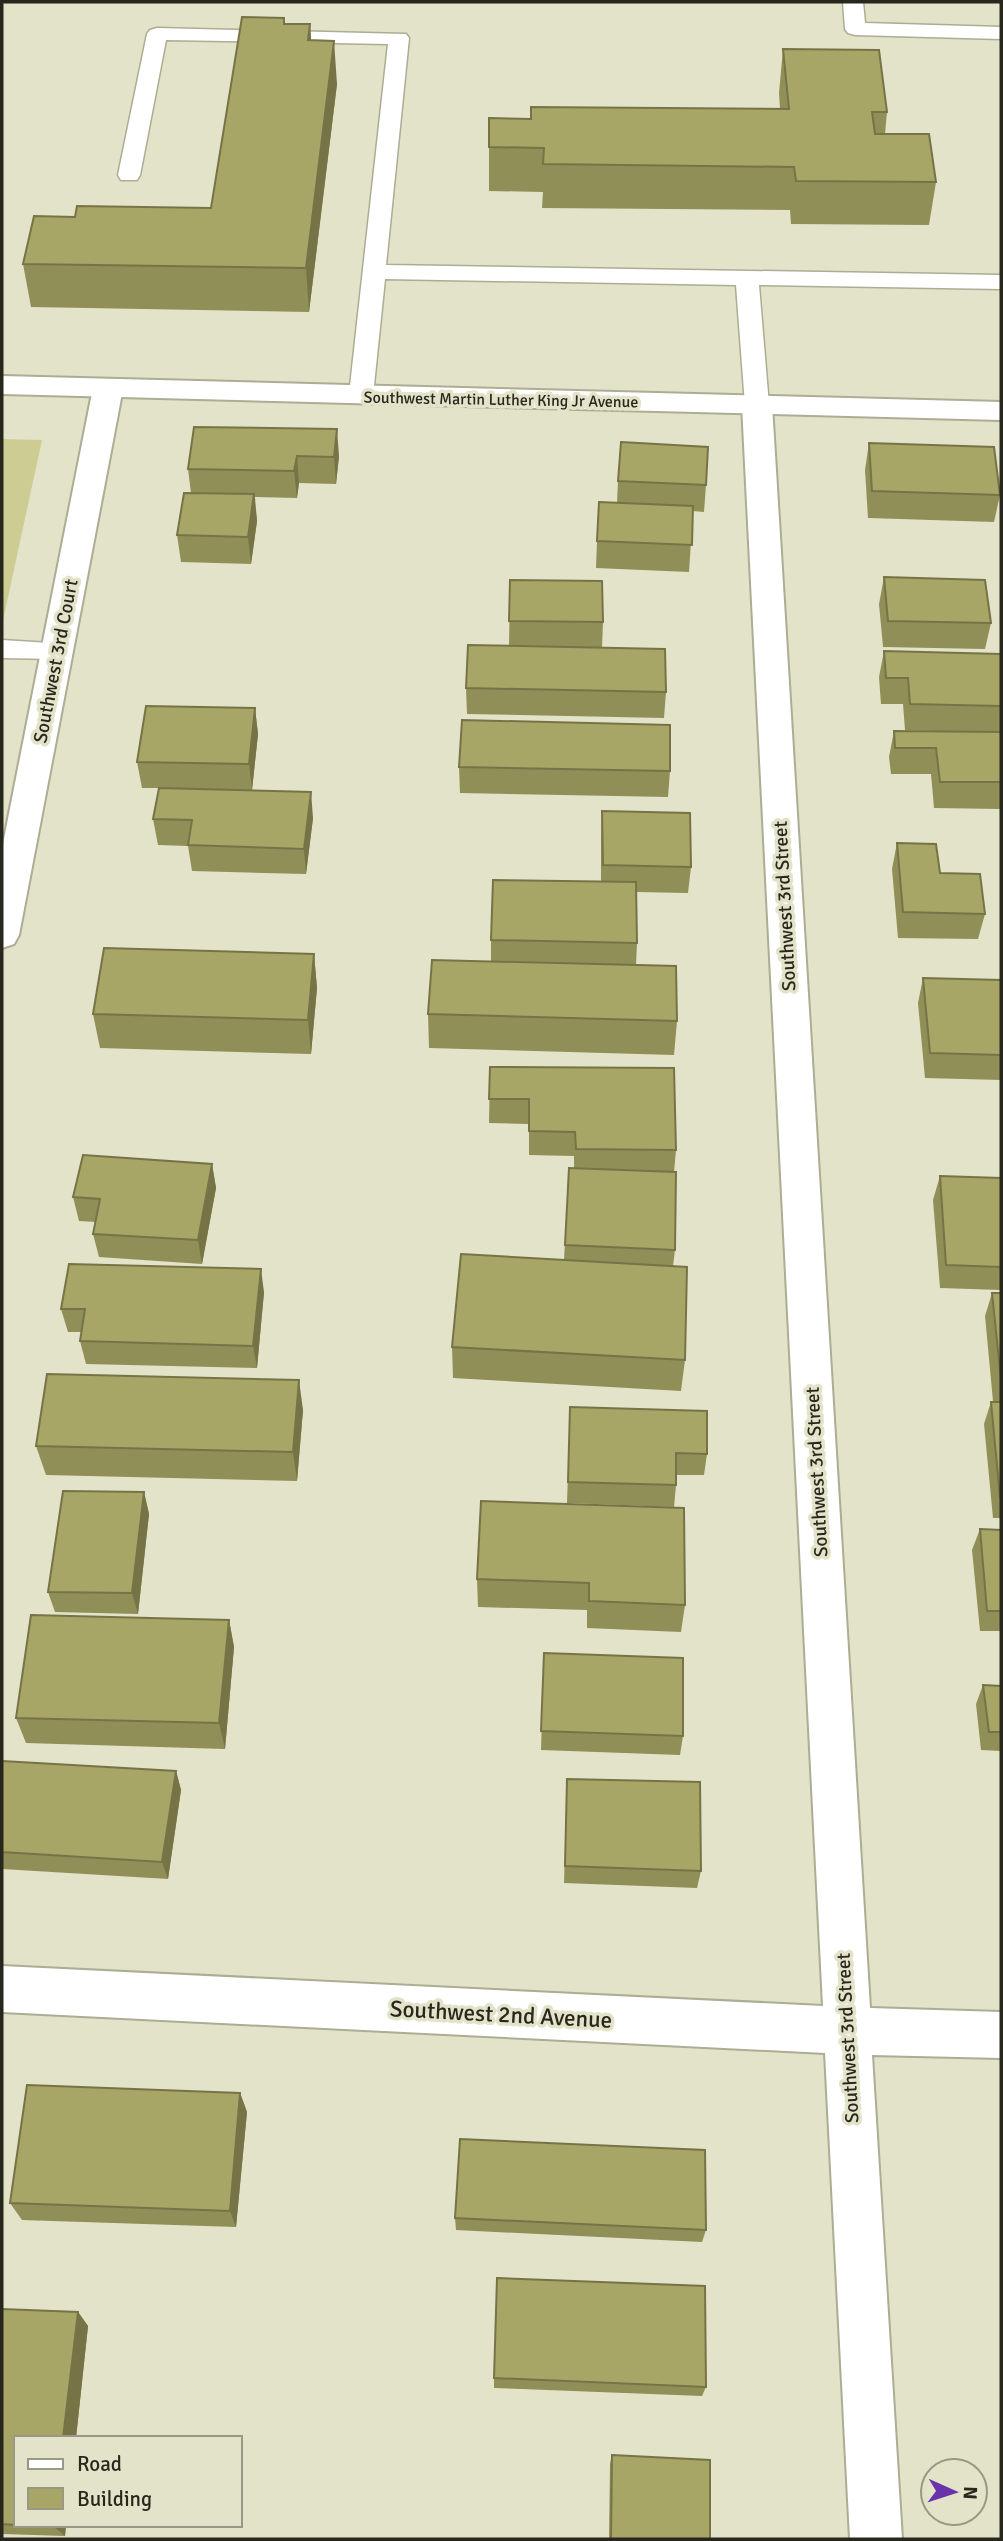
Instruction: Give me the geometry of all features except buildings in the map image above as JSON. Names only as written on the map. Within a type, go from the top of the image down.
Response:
[{"type":"street","name":"Southwest Martin Luther King Jr Avenue","points":[[2,386],[1001,411]]},
{"type":"street","name":"Southwest 3rd Court","points":[[2,935],[108,388]]},
{"type":"street","name":"Southwest 3rd Street","points":[[757,405],[876,2539]]},
{"type":"street","name":"Southwest 2nd Avenue","points":[[2,1989],[847,2031],[1001,2035]]},
{"type":"lane","points":[[853,2],[855,29],[1001,33]]},
{"type":"lane","points":[[129,175],[157,34],[399,38],[361,395]]},
{"type":"lane","points":[[374,272],[1001,282]]},
{"type":"lane","points":[[747,279],[757,405]]},
{"type":"lane","points":[[2,649],[57,650]]},
{"type":"shaded area","points":[[2,439],[42,440],[2,625]]}]
